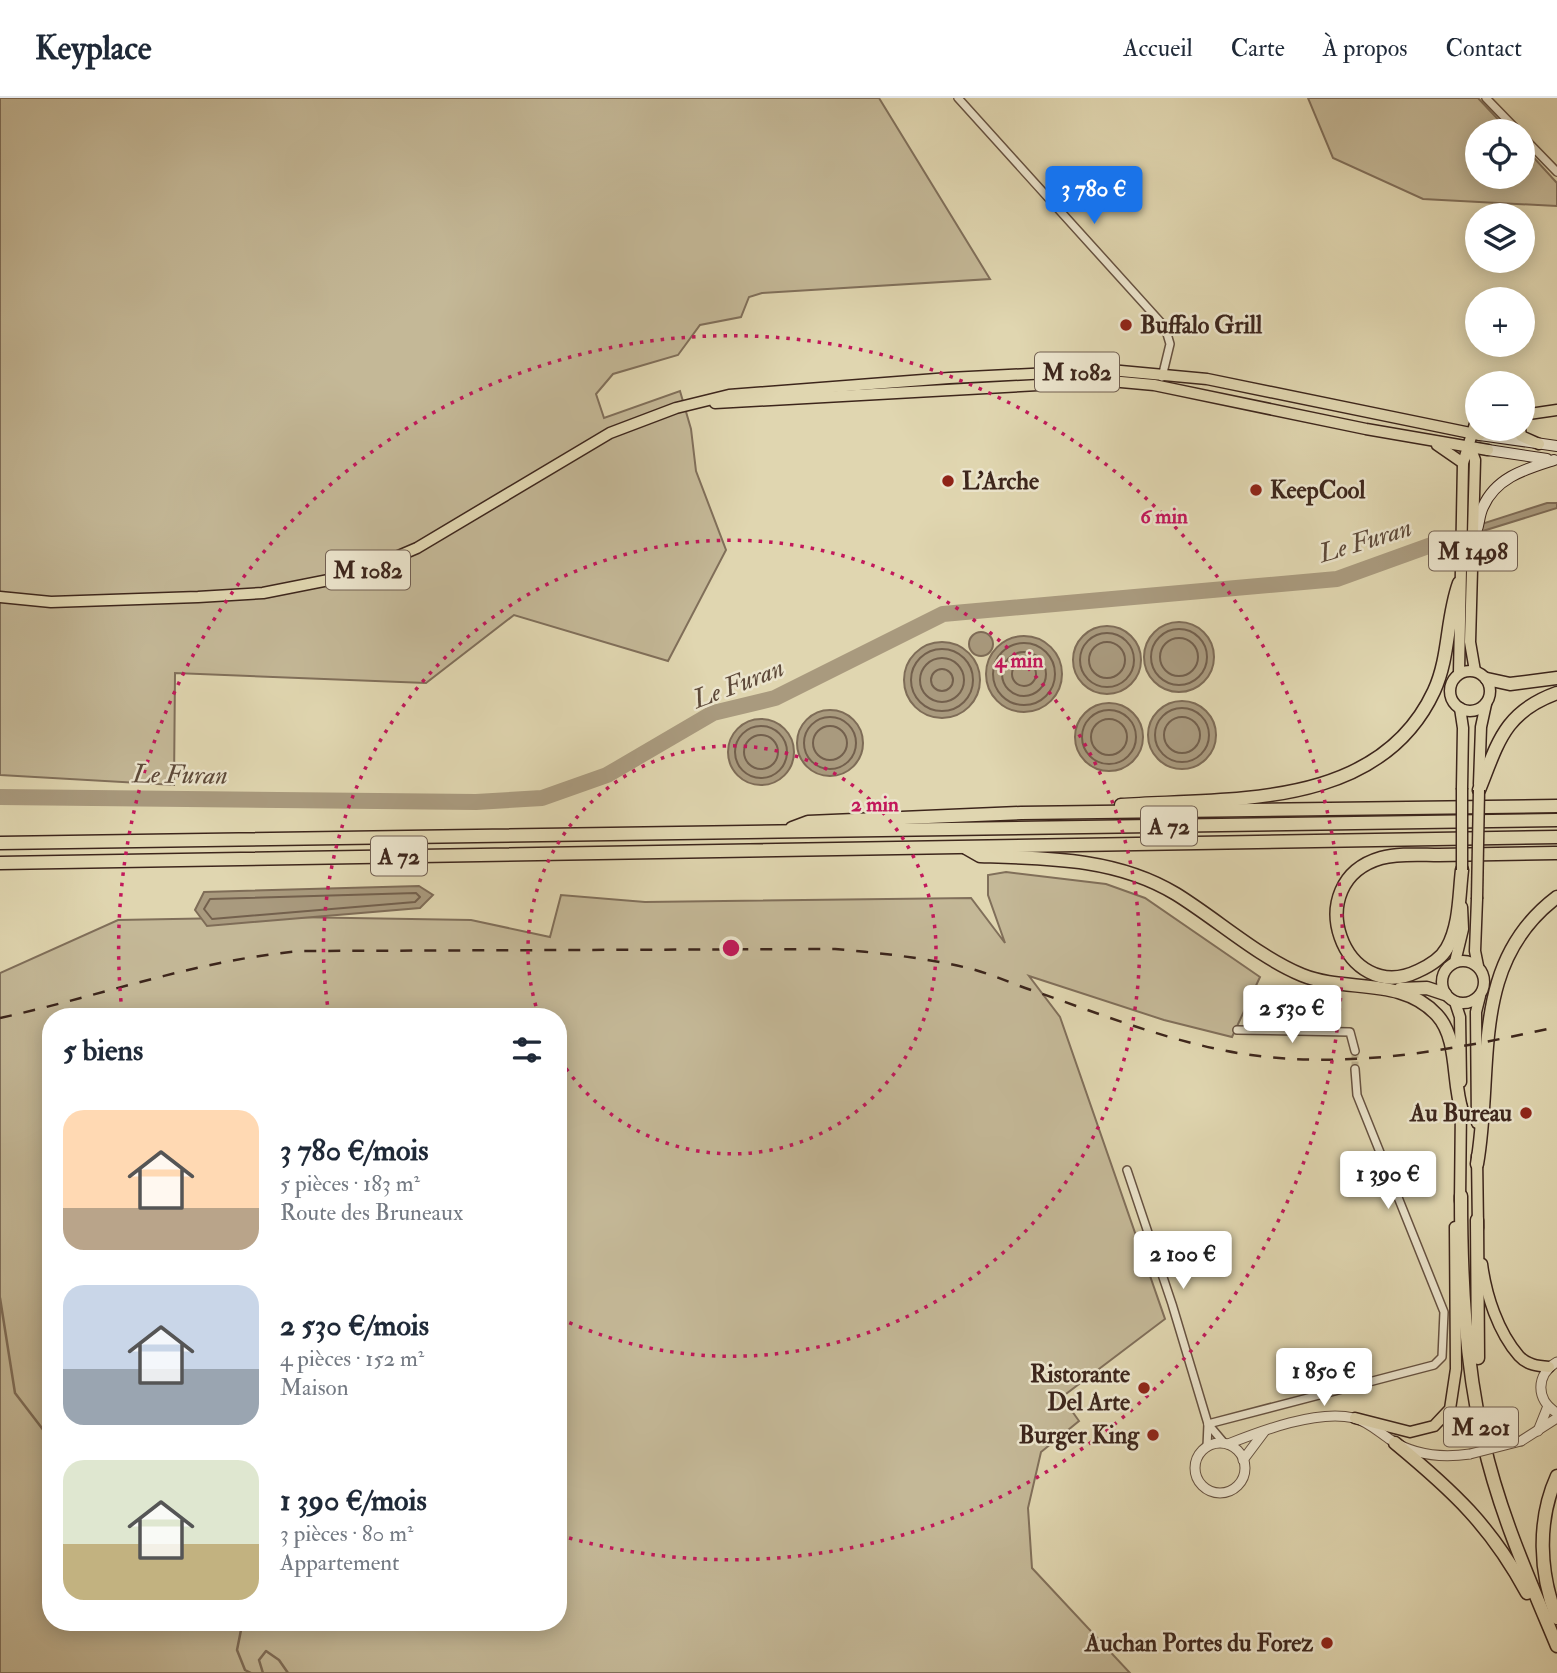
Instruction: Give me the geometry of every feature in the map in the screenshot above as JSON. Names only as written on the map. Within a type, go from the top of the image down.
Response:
[{"type":"highway","points":[[1021,814],[1282,794],[1316,787],[1357,772],[1399,739],[1425,708],[1446,656],[1450,607],[1459,583]]},
{"type":"highway","points":[[1487,679],[1510,684],[1557,678]]},
{"type":"highway","points":[[1479,790],[1505,728],[1527,708],[1557,693]]},
{"type":"highway","points":[[782,832],[808,822],[1021,814],[1557,806]]},
{"type":"highway","name":"A 72","points":[[0,843],[1557,820]]},
{"type":"highway","name":"A 72","points":[[0,863],[1557,837]]},
{"type":"highway","points":[[962,847],[980,856],[1088,862],[1144,878],[1174,893],[1269,957],[1303,975],[1335,983],[1396,990],[1427,988],[1450,998]]},
{"type":"highway","points":[[1461,870],[1455,930],[1446,950],[1431,965],[1409,975],[1390,977],[1372,972],[1346,950],[1338,933],[1335,913],[1340,892],[1350,877],[1380,858],[1557,853]]},
{"type":"highway","points":[[1477,1164],[1494,989],[1508,951],[1541,909],[1557,897]]},
{"type":"highway","points":[[1396,990],[1419,1000],[1438,1016],[1450,1038],[1455,1092],[1462,1111]]},
{"type":"highway","name":"M 201","points":[[1461,1196],[1461,1276],[1483,1438],[1513,1541],[1557,1648]]},
{"type":"highway","name":"M 201","points":[[1477,1220],[1476,1341],[1488,1441],[1517,1537],[1557,1633]]},
{"type":"highway","points":[[1395,1443],[1454,1493],[1495,1538],[1557,1648]]},
{"type":"highway","points":[[1557,1476],[1545,1508],[1543,1545],[1546,1580],[1557,1618]]},
{"type":"main road","name":"M 1082","points":[[0,597],[51,602],[263,593],[354,575],[417,548],[610,433],[676,408],[729,395],[949,378],[1110,370],[1241,386],[1465,438]]},
{"type":"main road","name":"M 1082","points":[[699,403],[1110,381],[1154,385],[1425,440],[1465,440]]},
{"type":"main road","points":[[1227,399],[1229,384]]},
{"type":"main road","points":[[1238,403],[1241,386]]},
{"type":"main road","points":[[1535,413],[1557,410]]},
{"type":"main road","points":[[1425,440],[1450,452],[1473,441]]},
{"type":"main road","name":"M 1498","points":[[1475,441],[1470,642],[1475,671]]},
{"type":"main road","name":"M 1498","points":[[1459,673],[1459,583],[1475,441]]},
{"type":"main road","name":"M 1082","points":[[1479,441],[1556,460]]},
{"type":"main road","points":[[1481,441],[1557,446]]},
{"type":"main road","points":[[1532,441],[1539,444]]},
{"type":"main road","points":[[1473,538],[1478,531],[1481,510],[1499,484],[1514,473],[1556,460]]},
{"type":"main road","points":[[1460,708],[1463,728],[1463,929],[1455,962],[1443,975],[1450,998],[1468,1003],[1480,996],[1485,981],[1475,951],[1481,727],[1490,692],[1487,679],[1475,671],[1459,673],[1449,690],[1451,700],[1460,708],[1470,711],[1486,704]]},
{"type":"main road","points":[[1455,962],[1468,961],[1478,966]]},
{"type":"main road","name":"M 201","points":[[1477,1220],[1476,1012],[1480,996]]},
{"type":"main road","name":"M 201","points":[[1450,998],[1460,1017],[1461,1196]]},
{"type":"main road","points":[[1355,1418],[1410,1432],[1434,1426],[1450,1409],[1456,1369],[1455,1221],[1461,1196]]},
{"type":"main road","points":[[1477,1220],[1485,1292],[1495,1312],[1520,1357],[1534,1366],[1553,1364]]},
{"type":"street","points":[[958,98],[1165,327],[1170,344],[1163,375],[1154,385]]},
{"type":"street","points":[[1486,98],[1506,119]]},
{"type":"street","points":[[1535,149],[1557,172]]},
{"type":"street","points":[[1237,1030],[1350,1032],[1355,1051]]},
{"type":"street","points":[[1208,1424],[1434,1365],[1442,1357],[1444,1312],[1357,1095],[1355,1069]]},
{"type":"street","points":[[1126,1170],[1156,1253],[1208,1424],[1207,1447]]},
{"type":"street","points":[[1264,1432],[1244,1460],[1245,1472],[1239,1485],[1226,1493],[1212,1492],[1200,1484],[1195,1470],[1198,1456],[1207,1447],[1226,1444],[1281,1425],[1328,1417],[1355,1418],[1395,1443],[1426,1455],[1470,1454],[1521,1441],[1537,1433],[1557,1415],[1548,1406],[1540,1390],[1544,1373],[1553,1364]]},
{"type":"street","points":[[1537,1433],[1548,1406]]},
{"type":"street","points":[[1208,1424],[1244,1460]]},
{"type":"shaded area","points":[[0,98],[879,98],[990,279],[762,293],[749,297],[741,317],[700,325],[678,355],[613,374],[596,394],[604,418],[680,391],[691,429],[696,471],[726,550],[668,661],[514,615],[426,683],[175,673],[174,785],[0,775]]},
{"type":"shaded area","points":[[1308,98],[1478,98],[1498,119],[1465,119],[1465,189],[1535,189],[1535,159],[1557,183],[1557,206],[1423,199],[1333,158]]},
{"type":"shaded area","points":[[1006,872],[1106,884],[1145,898],[1260,977],[1232,1037],[1164,1020],[1029,976],[1060,1017],[1165,1319],[1062,1397],[1079,1421],[1041,1452],[1028,1508],[1032,1568],[1130,1673],[0,1673],[0,973],[118,920],[291,917],[471,920],[550,937],[561,895],[645,902],[971,898],[1005,943],[988,895],[988,875]]},
{"type":"water","points":[[1547,503],[1557,503],[1557,508],[1415,552],[1410,547]]},
{"type":"water","points":[[1179,622],[1204,632],[1214,657],[1204,682],[1179,692],[1154,682],[1144,657],[1154,632]]},
{"type":"water","points":[[1107,626],[1120,629],[1131,636],[1138,647],[1141,660],[1138,673],[1131,684],[1120,691],[1107,694],[1094,691],[1083,684],[1076,673],[1073,660],[1076,647],[1083,636],[1094,629]]},
{"type":"water","points":[[981,632],[990,635],[993,644],[990,653],[981,656],[972,653],[969,644],[972,635]]},
{"type":"water","points":[[1024,636],[1039,639],[1051,647],[1059,659],[1062,674],[1059,689],[1051,701],[1039,709],[1024,712],[1009,709],[997,701],[989,689],[986,674],[989,659],[997,647],[1009,639]]},
{"type":"water","points":[[942,642],[956,645],[969,653],[977,666],[980,680],[977,694],[969,707],[956,715],[942,718],[928,715],[915,707],[907,694],[904,680],[907,666],[915,653],[928,645]]},
{"type":"water","points":[[1182,701],[1195,704],[1206,711],[1213,722],[1216,735],[1213,748],[1206,759],[1195,766],[1182,769],[1169,766],[1158,759],[1151,748],[1148,735],[1151,722],[1158,711],[1169,704]]},
{"type":"water","points":[[1109,703],[1122,706],[1133,713],[1140,724],[1143,737],[1140,750],[1133,761],[1122,768],[1109,771],[1096,768],[1085,761],[1078,750],[1075,737],[1078,724],[1085,713],[1096,706]]},
{"type":"water","points":[[830,710],[843,713],[853,720],[860,730],[863,743],[860,756],[853,766],[843,773],[830,776],[817,773],[807,766],[800,756],[797,743],[800,730],[807,720],[817,713]]},
{"type":"water","points":[[761,719],[774,722],[784,729],[791,739],[794,752],[791,765],[784,775],[774,782],[761,785],[748,782],[738,775],[731,765],[728,752],[731,739],[738,729],[748,722]]},
{"type":"water","points":[[419,886],[433,895],[420,908],[207,926],[195,910],[204,892]]},
{"type":"waterway","name":"Le Furan","points":[[0,797],[476,802],[542,798],[607,775],[713,713],[775,698],[943,614],[1337,579],[1434,544]]},
{"type":"waterway","points":[[0,1298],[15,1393],[42,1428]]},
{"type":"waterway","points":[[241,1631],[237,1650],[245,1670],[251,1673]]},
{"type":"waterway","points":[[263,1673],[259,1660],[266,1651],[279,1660],[288,1673]]},
{"type":"tunnel","points":[[1355,1051],[1355,1069]]},
{"type":"railway","points":[[0,1018],[187,970],[301,951],[835,949],[904,956],[972,969],[1179,1040],[1267,1057],[1341,1059],[1414,1054],[1557,1027]]},
{"type":"place","name":"Buffalo Grill","points":[[1126,325]]},
{"type":"place","name":"L'Arche","points":[[948,481]]},
{"type":"place","name":"KeepCool","points":[[1256,490]]},
{"type":"place","name":"Au Bureau","points":[[1526,1113]]},
{"type":"place","name":"Ristorante Del Arte","points":[[1144,1388]]},
{"type":"place","name":"Burger King","points":[[1153,1435]]},
{"type":"place","name":"Auchan Portes du Forez","points":[[1327,1643]]}]
